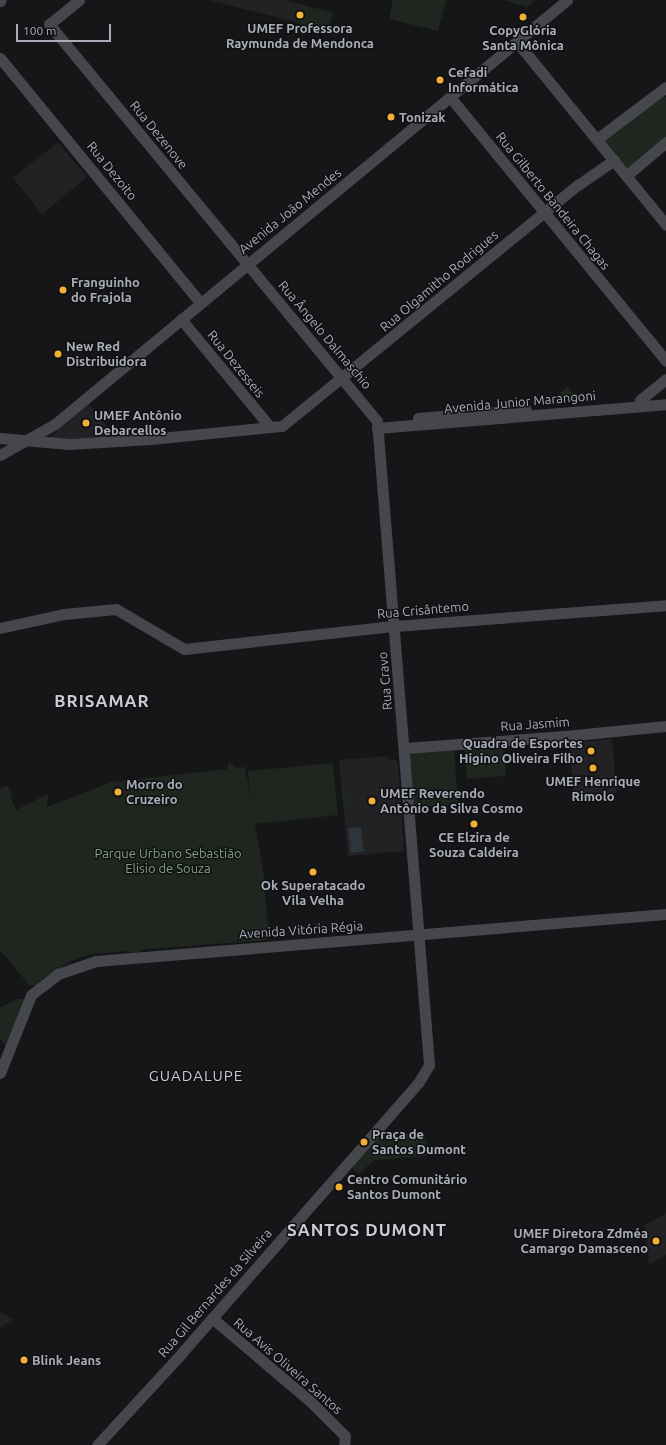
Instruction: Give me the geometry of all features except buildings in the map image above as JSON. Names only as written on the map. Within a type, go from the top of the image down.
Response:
[{"type":"street","name":"Rua Dezenove","points":[[79,0],[50,24],[247,264]]},
{"type":"street","name":"Avenida João Mendes","points":[[0,455],[29,441],[60,420],[200,302],[567,0]]},
{"type":"street","points":[[517,42],[627,175],[666,225]]},
{"type":"street","name":"Rua Dezoito","points":[[0,58],[200,302]]},
{"type":"street","points":[[597,139],[666,87]]},
{"type":"street","name":"Rua Gilberto Bandeira Chagas","points":[[450,96],[544,214],[666,362]]},
{"type":"street","points":[[627,175],[666,142]]},
{"type":"street","name":"Rua Olgamitho Rodrigues","points":[[270,427],[282,426],[578,185],[614,160]]},
{"type":"street","name":"Rua Ângelo Dalmaschio","points":[[247,264],[343,377],[377,425]]},
{"type":"street","name":"Rua Dezesseis","points":[[181,319],[270,427]]},
{"type":"street","points":[[641,403],[666,379]]},
{"type":"street","name":"Avenida Junior Marangoni","points":[[641,403],[666,397]]},
{"type":"street","name":"Avenida Junior Marangoni","points":[[377,425],[641,403],[666,404]]},
{"type":"street","name":"Rua Cravo","points":[[377,425],[405,748],[429,1065]]},
{"type":"street","points":[[0,438],[58,444],[127,441],[270,427]]},
{"type":"street","name":"Rua Crisântemo","points":[[0,628],[64,614],[108,608],[121,611],[184,649],[395,627],[666,605]]},
{"type":"street","name":"Rua Jasmim","points":[[405,748],[565,736],[666,726]]},
{"type":"street","name":"Avenida Vitória Régia","points":[[0,1073],[32,995],[49,980],[72,968],[112,959],[666,914]]},
{"type":"street","name":"Rua Gil Bernardes da Silveira","points":[[97,1445],[212,1318],[418,1083],[429,1065]]},
{"type":"street","name":"Rua Avis Oliveira Santos","points":[[212,1318],[310,1401],[344,1440]]},
{"type":"shaded area","name":"UMEF Professora Raymunda de Mendonca","points":[[209,0],[283,0],[331,12],[333,15],[327,30]]},
{"type":"shaded area","points":[[58,142],[87,177],[42,214],[13,178]]},
{"type":"shaded area","name":"UMEF Antônio Debarcellos","points":[[89,404],[116,436],[50,440],[49,438]]},
{"type":"shaded area","name":"UMEF Henrique Rimolo","points":[[612,739],[617,793],[574,797],[569,743]]},
{"type":"shaded area","name":"UMEF Reverendo Antônio da Silva Cosmo","points":[[387,756],[387,759],[396,760],[398,764],[404,851],[348,856],[339,760]]},
{"type":"shaded area","points":[[361,827],[364,851],[351,853],[348,828]]},
{"type":"shaded area","name":"UMEF Diretora Zdméa Camargo Damasceno","points":[[666,1213],[666,1255],[649,1265],[645,1225]]},
{"type":"shaded area","points":[[0,1312],[13,1319],[0,1328]]},
{"type":"green space","points":[[393,0],[446,0],[438,31],[389,19]]},
{"type":"green space","points":[[504,0],[536,0],[527,7]]},
{"type":"green space","points":[[301,5],[331,12],[327,30],[297,23]]},
{"type":"green space","points":[[661,97],[666,97],[666,140],[629,169],[625,168],[605,141],[605,138]]},
{"type":"green space","points":[[568,387],[580,402],[547,404]]},
{"type":"green space","points":[[503,746],[506,776],[467,779],[464,749]]},
{"type":"green space","points":[[454,749],[458,804],[413,808],[408,753]]},
{"type":"green space","name":"Parque Urbano Sebastião Elisio de Souza","points":[[229,762],[236,768],[245,767],[251,800],[248,771],[333,763],[338,815],[255,824],[264,877],[269,940],[145,949],[135,954],[128,951],[92,954],[71,961],[42,979],[37,985],[29,985],[0,950],[0,789],[7,785],[13,794],[10,796],[16,810],[48,794],[47,807],[112,782],[227,769]]},
{"type":"green space","points":[[355,791],[356,809],[344,810],[342,792]]},
{"type":"green space","points":[[18,999],[29,999],[7,1047],[0,1039],[0,1007]]},
{"type":"green space","points":[[425,1132],[427,1156],[374,1160],[359,1174],[353,1169],[352,1166],[381,1135]]},
{"type":"place","name":"UMEF Professora Raymunda de Mendonca","points":[[300,15]]},
{"type":"place","name":"CopyGlória Santa Mônica","points":[[523,17]]},
{"type":"place","name":"Cefadi Informática","points":[[440,80]]},
{"type":"place","name":"Tonizak","points":[[391,117]]},
{"type":"place","name":"Franguinho do Frajola","points":[[63,290]]},
{"type":"place","name":"New Red Distribuidora","points":[[58,354]]},
{"type":"place","name":"UMEF Antônio Debarcellos","points":[[86,423]]},
{"type":"place","name":"Quadra de Esportes Higino Oliveira Filho","points":[[591,751]]},
{"type":"place","name":"UMEF Henrique Rimolo","points":[[593,768]]},
{"type":"place","name":"Morro do Cruzeiro","points":[[118,792]]},
{"type":"place","name":"UMEF Reverendo Antônio da Silva Cosmo","points":[[372,801]]},
{"type":"place","name":"CE Elzira de Souza Caldeira","points":[[474,824]]},
{"type":"place","name":"Ok Superatacado Vila Velha","points":[[313,872]]},
{"type":"place","name":"Praça de Santos Dumont","points":[[364,1142]]},
{"type":"place","name":"Centro Comunitário Santos Dumont","points":[[339,1187]]},
{"type":"place","name":"UMEF Diretora Zdméa Camargo Damasceno","points":[[656,1241]]},
{"type":"place","name":"Blink Jeans","points":[[24,1360]]},
{"type":"district","name":"BRISAMAR","points":[[102,701]]},
{"type":"district","name":"GUADALUPE","points":[[196,1076]]},
{"type":"district","name":"SANTOS DUMONT","points":[[367,1230]]}]
